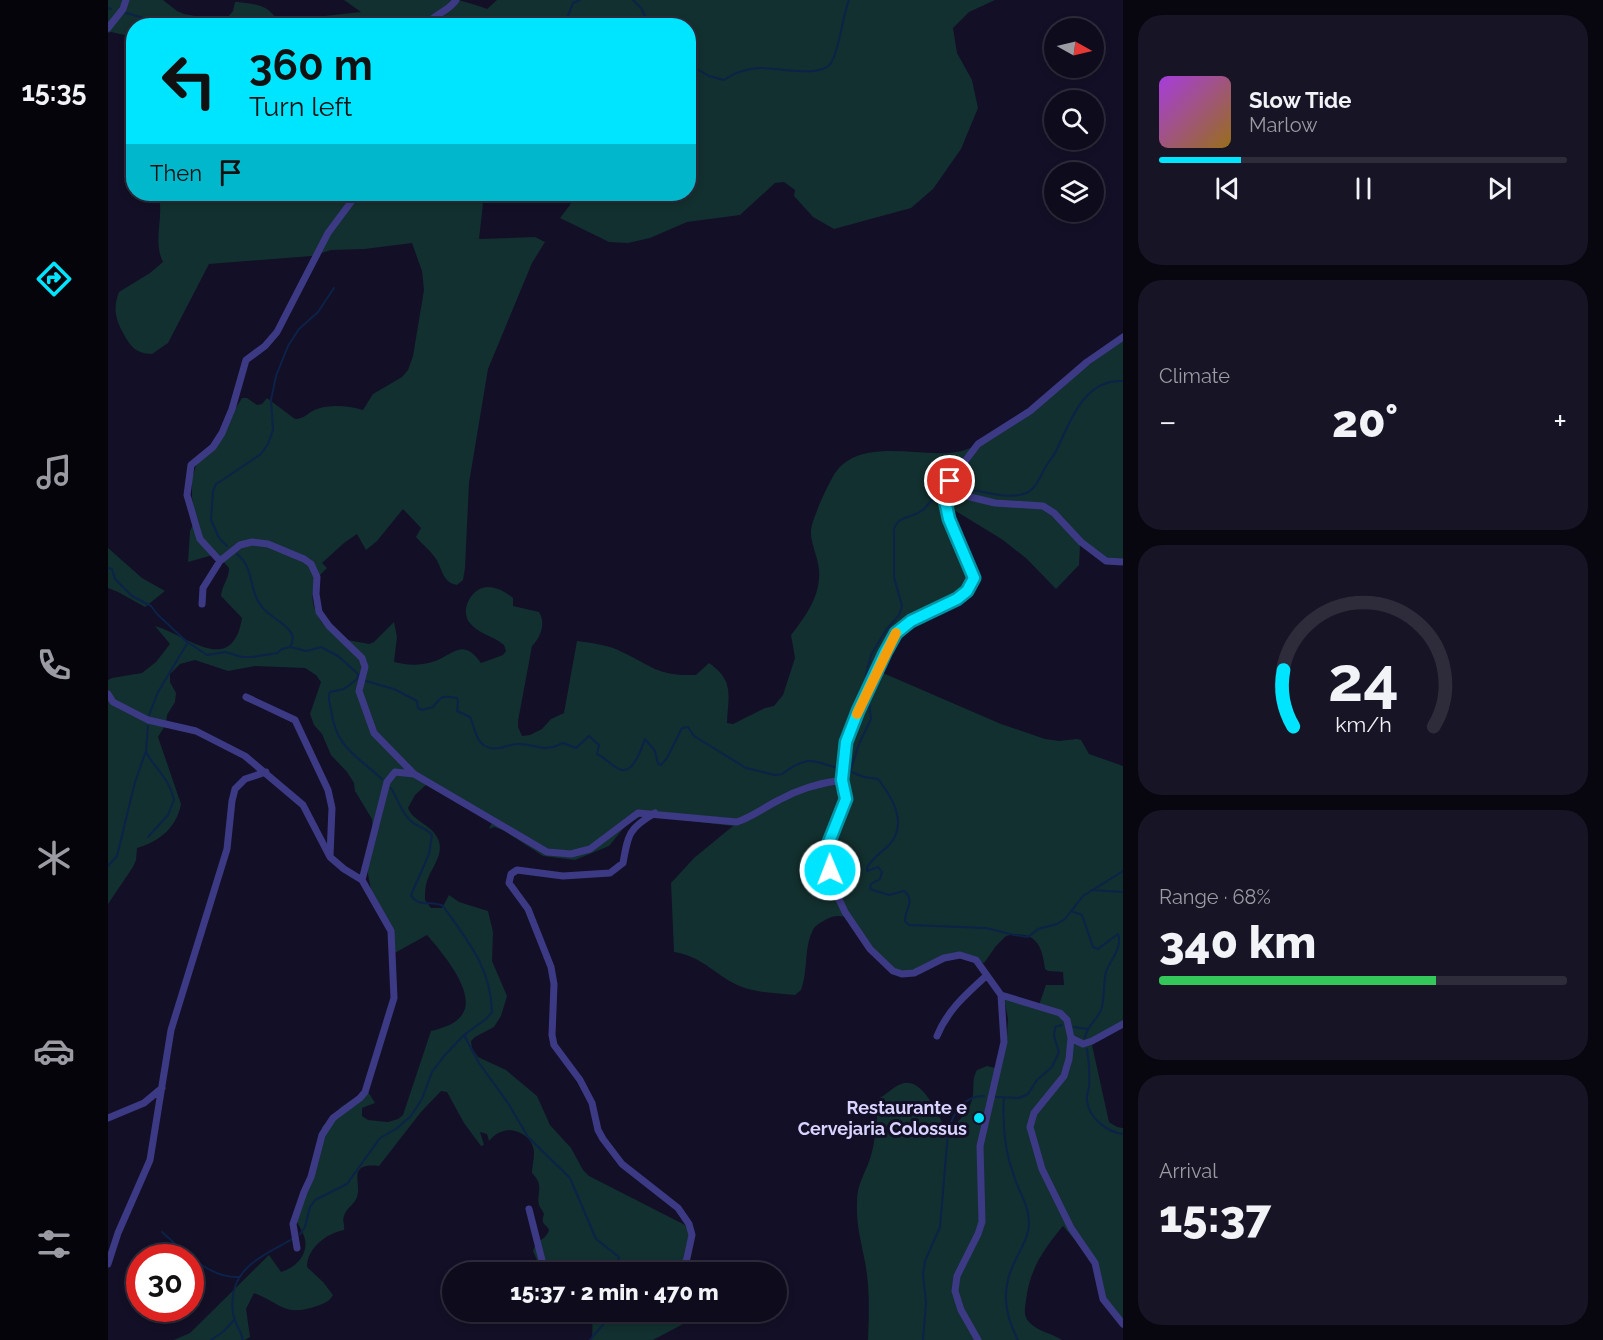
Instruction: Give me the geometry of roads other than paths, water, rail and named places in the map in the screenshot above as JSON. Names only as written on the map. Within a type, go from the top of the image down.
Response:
[{"type":"street","points":[[108,28],[123,9],[126,0]]},
{"type":"street","points":[[432,18],[454,4],[456,0]]},
{"type":"street","points":[[220,561],[200,539],[196,526],[187,495],[191,465],[218,440],[232,409],[246,360],[265,346],[277,332],[328,234],[352,201]]},
{"type":"street","points":[[978,1340],[961,1310],[955,1291],[957,1276],[982,1222],[980,1146],[1004,1042],[1001,995],[976,960],[960,955],[944,958],[914,973],[902,974],[893,971],[870,949],[845,912],[834,889],[827,847],[846,799],[842,780],[846,742],[858,711],[896,633],[911,621],[957,599],[967,591],[974,578],[949,519],[944,496],[950,481],[978,444],[1030,411],[1087,362],[1123,338]]},
{"type":"street","points":[[944,496],[966,496],[995,503],[1043,506],[1054,513],[1081,542],[1106,561],[1123,562]]},
{"type":"street","points":[[202,604],[202,588],[220,561],[240,544],[252,542],[268,544],[304,559],[310,564],[317,577],[316,594],[319,612],[329,626],[362,657],[364,667],[359,691],[374,733],[414,774],[547,852],[571,854],[590,849],[638,813],[737,822],[800,790],[819,783],[842,780]]},
{"type":"street","points":[[108,694],[113,702],[148,720],[196,731],[245,756],[266,772],[303,805],[330,857],[362,880],[391,931],[394,998],[364,1092],[360,1098],[333,1118],[322,1135],[311,1177],[293,1224],[297,1248]]},
{"type":"street","points":[[246,697],[295,720],[328,790],[332,808],[330,857]]},
{"type":"street","points":[[108,1264],[118,1233],[150,1160],[171,1030],[227,849],[235,789],[244,779],[266,772]]},
{"type":"street","points":[[362,880],[387,782],[395,772],[414,774]]},
{"type":"street","points":[[655,813],[637,824],[628,836],[623,863],[610,873],[563,876],[517,870],[511,874],[509,883],[528,909],[551,966],[554,984],[552,1035],[554,1046],[580,1080],[592,1103],[598,1130],[603,1139],[622,1164],[678,1208],[689,1224],[692,1235],[686,1262]]},
{"type":"street","points":[[937,1036],[943,1020],[951,1010],[986,976]]},
{"type":"street","points":[[1001,995],[1060,1012],[1067,1020],[1071,1038],[1069,1059],[1064,1076],[1034,1113],[1030,1127],[1042,1169],[1071,1228],[1095,1263],[1103,1299],[1123,1324]]},
{"type":"street","points":[[1071,1038],[1083,1044],[1123,1024]]},
{"type":"street","points":[[108,1118],[144,1103],[162,1088]]},
{"type":"street","points":[[529,1209],[542,1262]]},
{"type":"waterway","points":[[567,18],[573,3],[580,0]]},
{"type":"waterway","points":[[633,0],[641,8],[646,18]]},
{"type":"waterway","points":[[696,69],[709,76],[724,80],[736,73],[754,68],[797,71],[826,68],[834,57],[849,0]]},
{"type":"waterway","points":[[126,13],[143,18]]},
{"type":"waterway","points":[[227,546],[219,538],[211,520],[213,491],[216,484],[261,454],[268,444],[273,430],[271,400],[276,376],[288,346],[299,329],[318,312],[334,288]]},
{"type":"waterway","points":[[953,489],[1008,496],[1026,493],[1037,482],[1081,403],[1098,387],[1110,382],[1123,381]]},
{"type":"waterway","points":[[865,690],[871,655],[886,630],[899,615],[902,606],[894,577],[894,529],[899,521],[924,509],[941,490]]},
{"type":"waterway","points":[[237,554],[247,566],[255,594],[262,607],[285,626],[292,635],[293,641],[290,647]]},
{"type":"waterway","points":[[108,568],[112,569],[115,579],[132,596],[151,606],[186,641],[207,655],[225,652],[242,657],[252,657],[277,653],[290,647],[307,651],[321,647],[338,656],[366,681],[394,689],[417,701],[418,708],[422,710],[433,707],[443,697],[457,698],[457,711],[470,717],[479,741],[489,748],[517,744],[549,748],[563,743],[576,748],[589,736],[599,745],[597,754],[622,770],[627,769],[635,761],[645,739],[655,751],[658,764],[661,765],[682,728],[688,727],[694,736],[746,768],[775,775],[810,761],[840,769]]},
{"type":"waterway","points":[[149,715],[158,692],[188,642]]},
{"type":"waterway","points":[[358,675],[357,679],[344,689],[330,692],[334,723],[338,734],[349,750],[382,779]]},
{"type":"waterway","points":[[850,772],[859,744],[871,719],[869,701]]},
{"type":"waterway","points":[[108,866],[117,856],[135,782],[146,751],[148,726]]},
{"type":"waterway","points":[[146,752],[166,780],[174,800],[168,815],[148,837]]},
{"type":"waterway","points":[[846,770],[864,777],[878,779],[893,802],[898,819],[895,836],[872,861],[867,871],[878,867],[882,872],[880,879],[871,884],[870,889],[889,895],[904,891],[907,894],[910,901],[905,921],[909,925],[986,928],[1028,937],[1038,929],[1057,924],[1065,919],[1083,896],[1123,871]]},
{"type":"waterway","points":[[300,1234],[315,1200],[347,1184],[380,1138],[396,1129],[411,1116],[422,1099],[432,1072],[444,1056],[464,1035],[492,1012],[487,981],[476,955],[461,931],[443,906],[421,903],[411,895],[429,854],[432,835],[408,818],[391,788]]},
{"type":"waterway","points":[[1091,890],[1123,892]]},
{"type":"waterway","points":[[1071,911],[1082,915],[1093,947],[1098,949],[1118,934],[1119,939],[1119,944],[1106,972],[1101,1010],[1087,1030],[1085,1038]]},
{"type":"waterway","points":[[996,1097],[1019,1098],[1028,1094],[1037,1080],[1052,1067],[1059,1052],[1054,1036],[1055,1027],[1062,1025]]},
{"type":"waterway","points":[[1074,1027],[1088,1029]]},
{"type":"waterway","points":[[466,1033],[465,1037],[479,1063],[508,1103],[528,1137],[570,1178],[596,1239],[619,1257],[618,1262]]},
{"type":"waterway","points":[[1087,1049],[1088,1107],[1105,1127],[1123,1134]]},
{"type":"waterway","points":[[923,1340],[926,1303],[923,1274],[925,1261],[940,1227],[948,1132],[960,1107],[970,1099],[984,1096]]},
{"type":"waterway","points":[[1004,1098],[1003,1118],[1007,1149],[1029,1217],[1026,1238],[1011,1271],[1006,1291],[1007,1311],[1018,1340]]},
{"type":"waterway","points":[[162,1232],[207,1268],[228,1276],[239,1277]]},
{"type":"waterway","points":[[243,1340],[233,1313],[236,1285],[249,1266],[294,1238]]},
{"type":"waterway","points":[[211,1340],[235,1319]]},
{"type":"waterway","points":[[590,1340],[605,1322]]},
{"type":"place","name":"Restaurante e Cervejaria Colossus","points":[[979,1118]]}]
